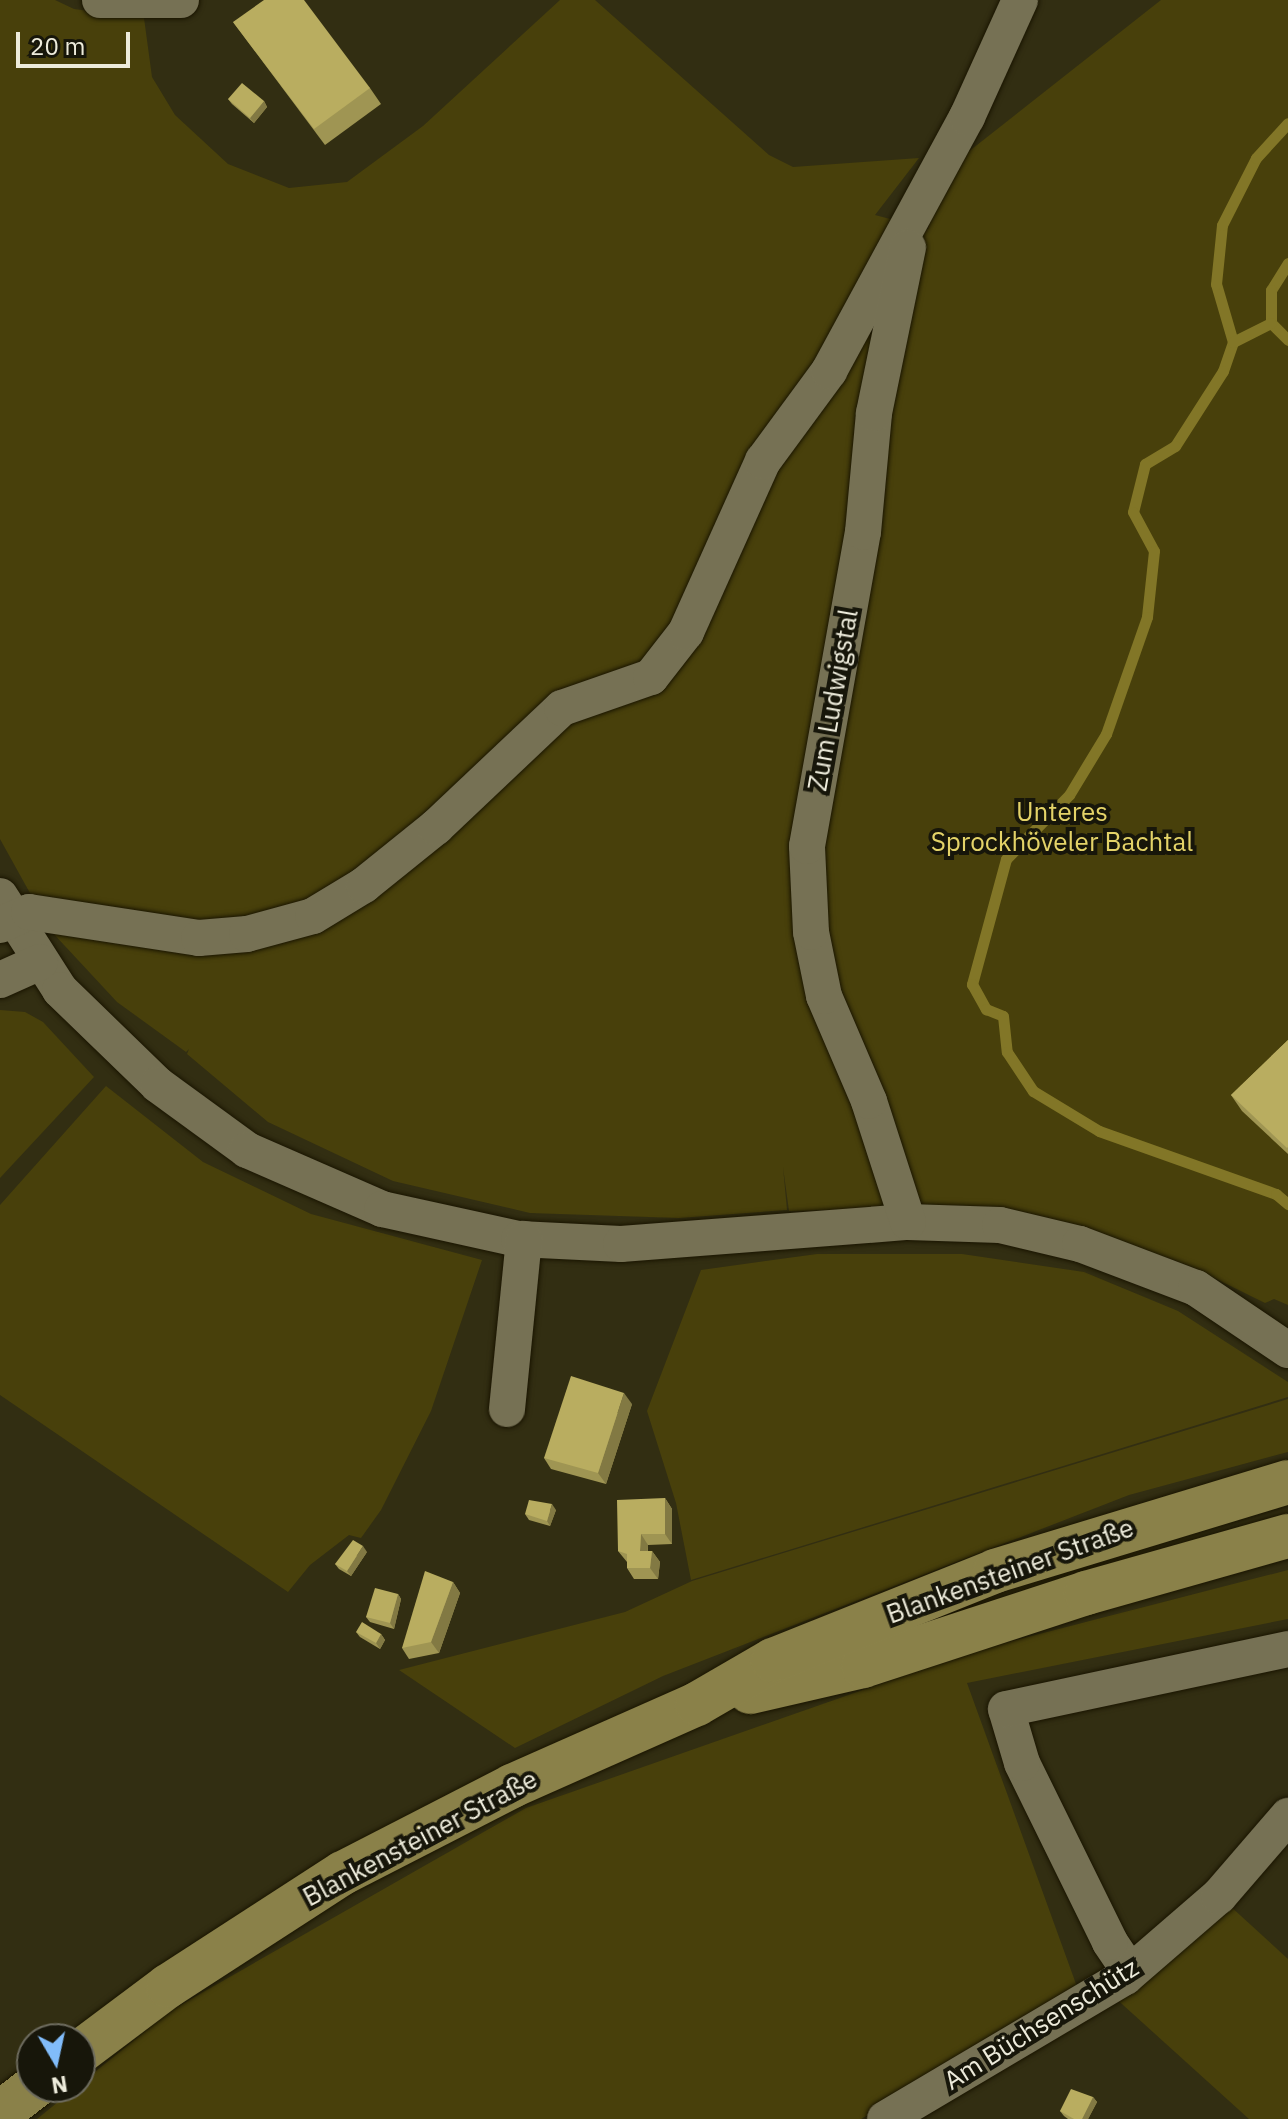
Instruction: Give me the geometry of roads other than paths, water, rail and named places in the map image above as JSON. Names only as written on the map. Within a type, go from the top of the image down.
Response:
[{"type":"main road","name":"Blankensteiner Straße","points":[[96,2040],[168,1986],[343,1873],[512,1786],[697,1704],[773,1660],[995,1571],[1288,1482]]},
{"type":"main road","name":"Blankensteiner Straße","points":[[697,1704],[863,1666],[1086,1593],[1288,1536]]},
{"type":"main road","points":[[0,2113],[16,2101]]},
{"type":"street","points":[[100,0],[181,0]]},
{"type":"street","points":[[4,914],[29,912],[72,916],[199,938],[247,934],[313,916],[364,885],[436,827],[562,708],[651,677],[686,632],[763,461],[829,371],[1001,52],[1020,0]]},
{"type":"street","name":"Zum Ludwigstal","points":[[908,1222],[869,1101],[824,996],[811,932],[807,846],[863,532],[874,413],[901,267],[935,170]]},
{"type":"street","points":[[4,914],[93,1027],[196,1116],[247,1150],[382,1209],[524,1239],[636,1243],[908,1222],[1000,1225],[1080,1244],[1196,1288],[1288,1350]]},
{"type":"street","points":[[0,980],[40,962]]},
{"type":"street","points":[[507,1409],[524,1239]]},
{"type":"street","points":[[1130,1972],[1110,1942],[1022,1763],[1006,1709],[1288,1649]]},
{"type":"street","name":"Am Büchsenschütz","points":[[885,2119],[1130,1972],[1219,1896],[1288,1816]]},
{"type":"waterway","points":[[1233,342],[1216,284],[1222,225],[1256,158],[1288,123]]},
{"type":"waterway","points":[[1288,263],[1271,290],[1271,323],[1288,340]]},
{"type":"waterway","points":[[1233,342],[1271,323]]},
{"type":"waterway","points":[[1233,342],[1223,371],[1175,446],[1145,464],[1133,512],[1154,551],[1147,617],[1106,734],[1069,795],[1006,859],[972,984],[986,1009],[1003,1016],[1007,1052],[1033,1091],[1099,1131],[1276,1194],[1288,1204]]},
{"type":"park label","name":"Unteres Sprockhöveler Bachtal","points":[[1062,827]]}]
